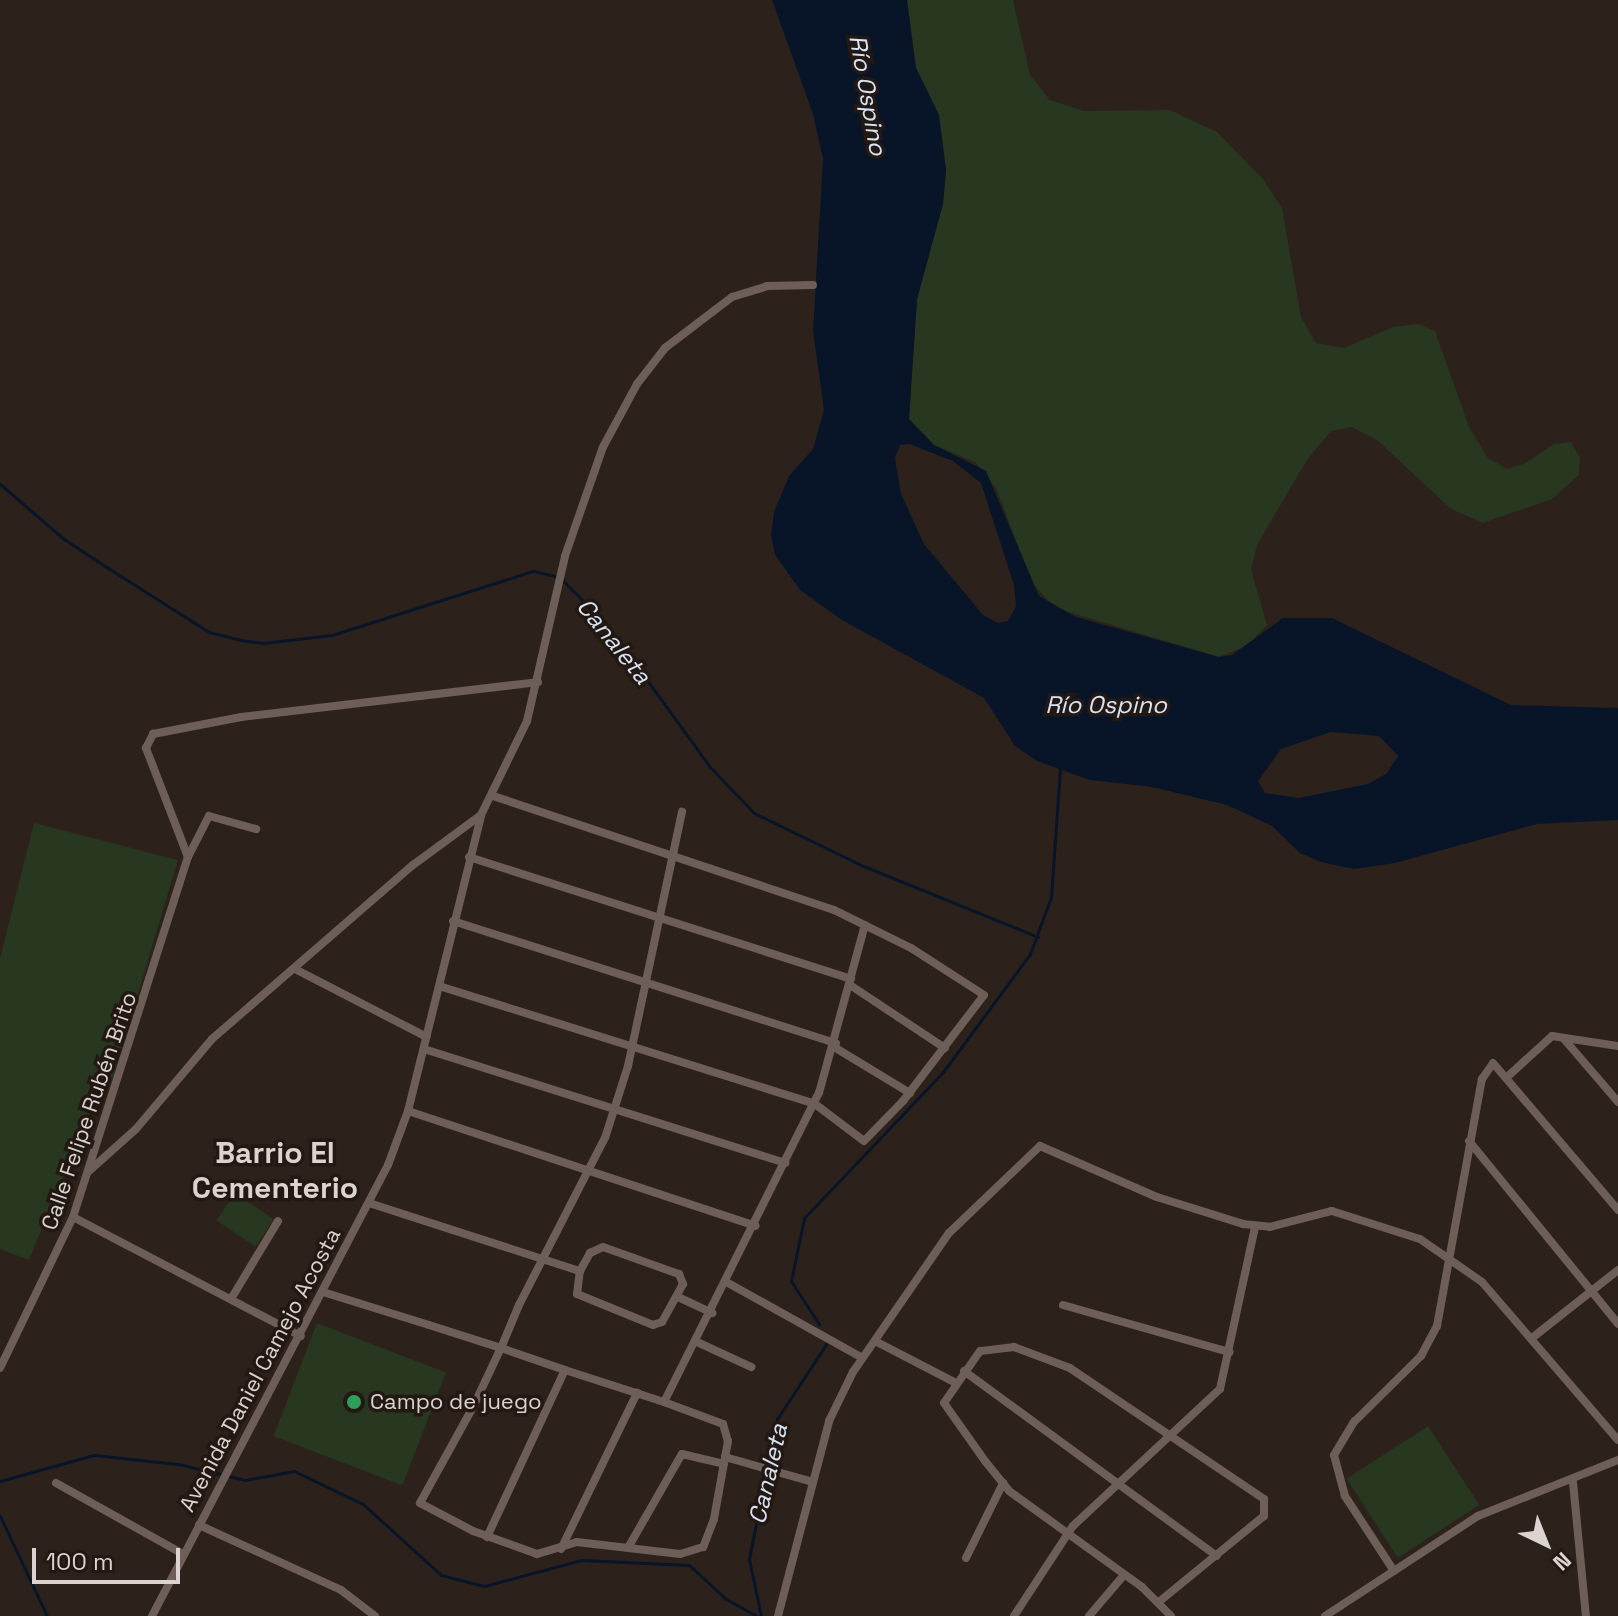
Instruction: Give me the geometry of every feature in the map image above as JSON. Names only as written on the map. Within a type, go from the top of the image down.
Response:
[{"type":"street","points":[[89,1171],[136,1129],[212,1039],[413,865],[481,815],[494,796],[538,682],[559,577],[603,447],[653,362],[687,329],[742,292],[813,285]]},
{"type":"street","points":[[188,857],[146,748],[153,734],[241,717],[538,682]]},
{"type":"street","points":[[439,986],[815,1104],[864,1141],[910,1093],[984,995],[865,925],[494,796]]},
{"type":"street","points":[[323,1292],[501,1348],[664,1402],[727,1427],[714,1519],[701,1549],[680,1554],[577,1542],[537,1554],[487,1537],[420,1503],[501,1348],[589,1170],[615,1110],[682,812]]},
{"type":"street","name":"Avenida Daniel Camejo Acosta","points":[[152,1616],[369,1203],[408,1111],[481,815]]},
{"type":"street","name":"Calle Felipe Rubén Brito","points":[[0,1368],[73,1217],[188,857],[209,816],[256,829]]},
{"type":"street","points":[[469,857],[660,917],[850,982],[945,1048]]},
{"type":"street","points":[[453,921],[835,1045],[910,1093]]},
{"type":"street","points":[[664,1402],[728,1283],[815,1104],[835,1045],[865,925]]},
{"type":"street","points":[[295,969],[427,1037]]},
{"type":"street","points":[[1506,1078],[1544,1039],[1563,1038],[1618,1046]]},
{"type":"street","points":[[1563,1038],[1618,1102]]},
{"type":"street","points":[[424,1049],[785,1163]]},
{"type":"street","points":[[1394,1571],[1345,1496],[1334,1455],[1354,1422],[1430,1343],[1450,1255],[1469,1141],[1488,1067],[1493,1063],[1618,1210]]},
{"type":"street","points":[[408,1111],[755,1226]]},
{"type":"street","points":[[1469,1141],[1618,1324]]},
{"type":"street","points":[[778,1616],[829,1421],[863,1358],[949,1233],[1040,1146],[1157,1197],[1255,1227],[1332,1211],[1387,1226],[1450,1255],[1532,1338],[1618,1440]]},
{"type":"street","points":[[369,1203],[580,1271]]},
{"type":"street","points":[[73,1217],[301,1336]]},
{"type":"street","points":[[231,1299],[278,1221]]},
{"type":"street","points":[[1014,1616],[1066,1534],[1220,1389],[1255,1227]]},
{"type":"street","points":[[603,1247],[679,1274],[683,1284],[678,1297],[662,1322],[653,1325],[577,1294],[580,1271],[590,1253],[603,1247]]},
{"type":"street","points":[[1532,1338],[1618,1270]]},
{"type":"street","points":[[728,1283],[863,1358]]},
{"type":"street","points":[[678,1297],[712,1313]]},
{"type":"street","points":[[1063,1305],[1182,1343],[1229,1352]]},
{"type":"street","points":[[875,1341],[956,1383]]},
{"type":"street","points":[[697,1342],[751,1367]]},
{"type":"street","points":[[1160,1601],[1264,1516],[1267,1504],[1251,1487],[1088,1379],[1031,1351],[987,1348],[964,1371],[944,1403],[1003,1483],[1066,1534],[1160,1601],[1171,1616]]},
{"type":"street","points":[[487,1537],[565,1370]]},
{"type":"street","points":[[964,1371],[1217,1556]]},
{"type":"street","points":[[561,1549],[637,1393]]},
{"type":"street","points":[[629,1546],[682,1454],[724,1460],[813,1482]]},
{"type":"street","points":[[1325,1616],[1478,1516],[1573,1482],[1618,1460]]},
{"type":"street","points":[[1573,1482],[1586,1616]]},
{"type":"street","points":[[56,1483],[183,1554]]},
{"type":"street","points":[[966,1558],[1003,1483]]},
{"type":"street","points":[[199,1525],[341,1590],[375,1616]]},
{"type":"street","points":[[1089,1616],[1124,1575]]},
{"type":"green space","points":[[907,0],[1013,0],[1030,75],[1050,100],[1084,111],[1170,110],[1217,132],[1263,179],[1282,208],[1301,317],[1316,343],[1344,348],[1393,327],[1418,324],[1435,331],[1469,427],[1488,458],[1507,469],[1526,463],[1554,444],[1571,442],[1580,458],[1579,475],[1552,499],[1483,523],[1451,509],[1377,440],[1352,427],[1331,431],[1307,460],[1257,545],[1251,570],[1267,625],[1247,646],[1219,657],[1055,608],[1032,583],[996,488],[975,462],[934,445],[909,419],[917,299],[943,204],[946,170],[939,115],[916,68]]},
{"type":"green space","points":[[34,823],[178,860],[110,1087],[101,1084],[29,1260],[0,1249],[0,958]]},
{"type":"green space","points":[[235,1193],[274,1219],[256,1247],[217,1220]]},
{"type":"green space","name":"Campo de juego","points":[[317,1323],[446,1372],[402,1485],[274,1436]]},
{"type":"green space","points":[[1428,1426],[1479,1505],[1398,1558],[1347,1479]]},
{"type":"water","name":"Río Ospino","points":[[772,0],[907,0],[916,68],[939,115],[946,170],[943,204],[917,299],[909,419],[934,445],[986,471],[1039,596],[1076,617],[1219,657],[1232,655],[1283,618],[1332,618],[1511,705],[1618,708],[1618,820],[1537,824],[1395,863],[1354,869],[1321,862],[1300,853],[1272,826],[1227,805],[1152,787],[1090,780],[1037,761],[1015,746],[984,698],[842,620],[800,590],[775,555],[771,535],[774,512],[789,476],[813,449],[824,410],[813,331],[823,159],[813,114]],"holes":[[[909,444],[953,461],[981,483],[1014,585],[1016,606],[1008,621],[998,623],[983,615],[924,544],[901,494],[895,458],[900,445]],[[1331,732],[1379,736],[1398,756],[1386,774],[1368,784],[1299,798],[1265,793],[1258,781],[1281,749]]]},
{"type":"waterway","name":"Canaleta","points":[[0,484],[64,539],[108,568],[209,632],[240,640],[264,643],[332,635],[533,571],[559,577],[604,621],[710,767],[754,813],[861,865],[1038,937]]},
{"type":"waterway","name":"Canaleta","points":[[819,1324],[791,1281],[804,1218],[943,1072],[1030,954],[1051,897],[1060,768]]},
{"type":"waterway","name":"Canaleta","points":[[761,1616],[749,1559],[777,1419],[827,1343]]},
{"type":"waterway","points":[[0,1481],[94,1455],[178,1464],[245,1480],[294,1471],[363,1504],[441,1575],[484,1586],[582,1560],[689,1565],[726,1599],[757,1616]]},
{"type":"waterway","points":[[0,1516],[47,1616]]},
{"type":"place","name":"Campo de juego","points":[[354,1402]]},
{"type":"district","name":"Barrio El Cementerio","points":[[275,1170]]}]
